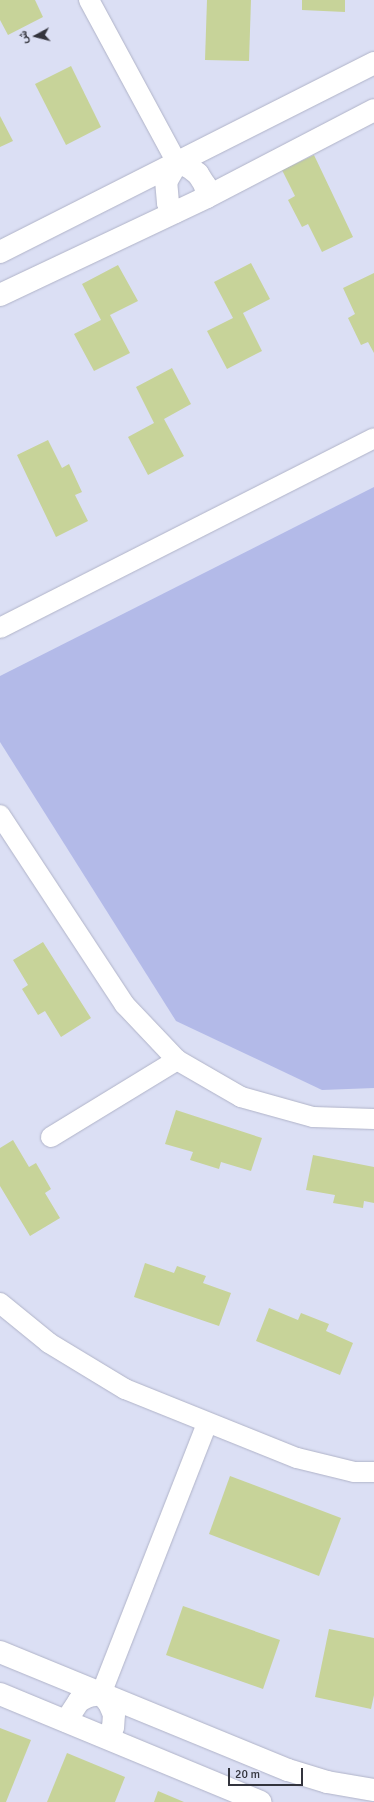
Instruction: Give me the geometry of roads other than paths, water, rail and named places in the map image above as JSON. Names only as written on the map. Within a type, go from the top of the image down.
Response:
[{"type":"street","points":[[89,0],[177,163],[189,167],[198,174],[205,185],[207,197]]},
{"type":"street","points":[[0,252],[374,63]]},
{"type":"street","points":[[0,295],[207,197],[374,110]]},
{"type":"street","points":[[175,212],[168,203],[166,182],[177,163]]},
{"type":"street","points":[[0,628],[374,438]]},
{"type":"street","points":[[0,815],[125,1005],[177,1060],[241,1097],[313,1117],[374,1119]]},
{"type":"street","points":[[50,1137],[177,1060]]},
{"type":"street","points":[[0,1303],[48,1343],[125,1389],[207,1424],[297,1458],[354,1472],[374,1472]]},
{"type":"street","points":[[101,1694],[207,1424]]},
{"type":"street","points":[[0,1652],[288,1770],[327,1782],[374,1790]]},
{"type":"street","points":[[0,1694],[261,1802]]},
{"type":"street","points":[[66,1721],[79,1702],[89,1696],[101,1694]]},
{"type":"street","points":[[101,1694],[110,1703],[114,1714],[113,1727],[108,1738]]}]
